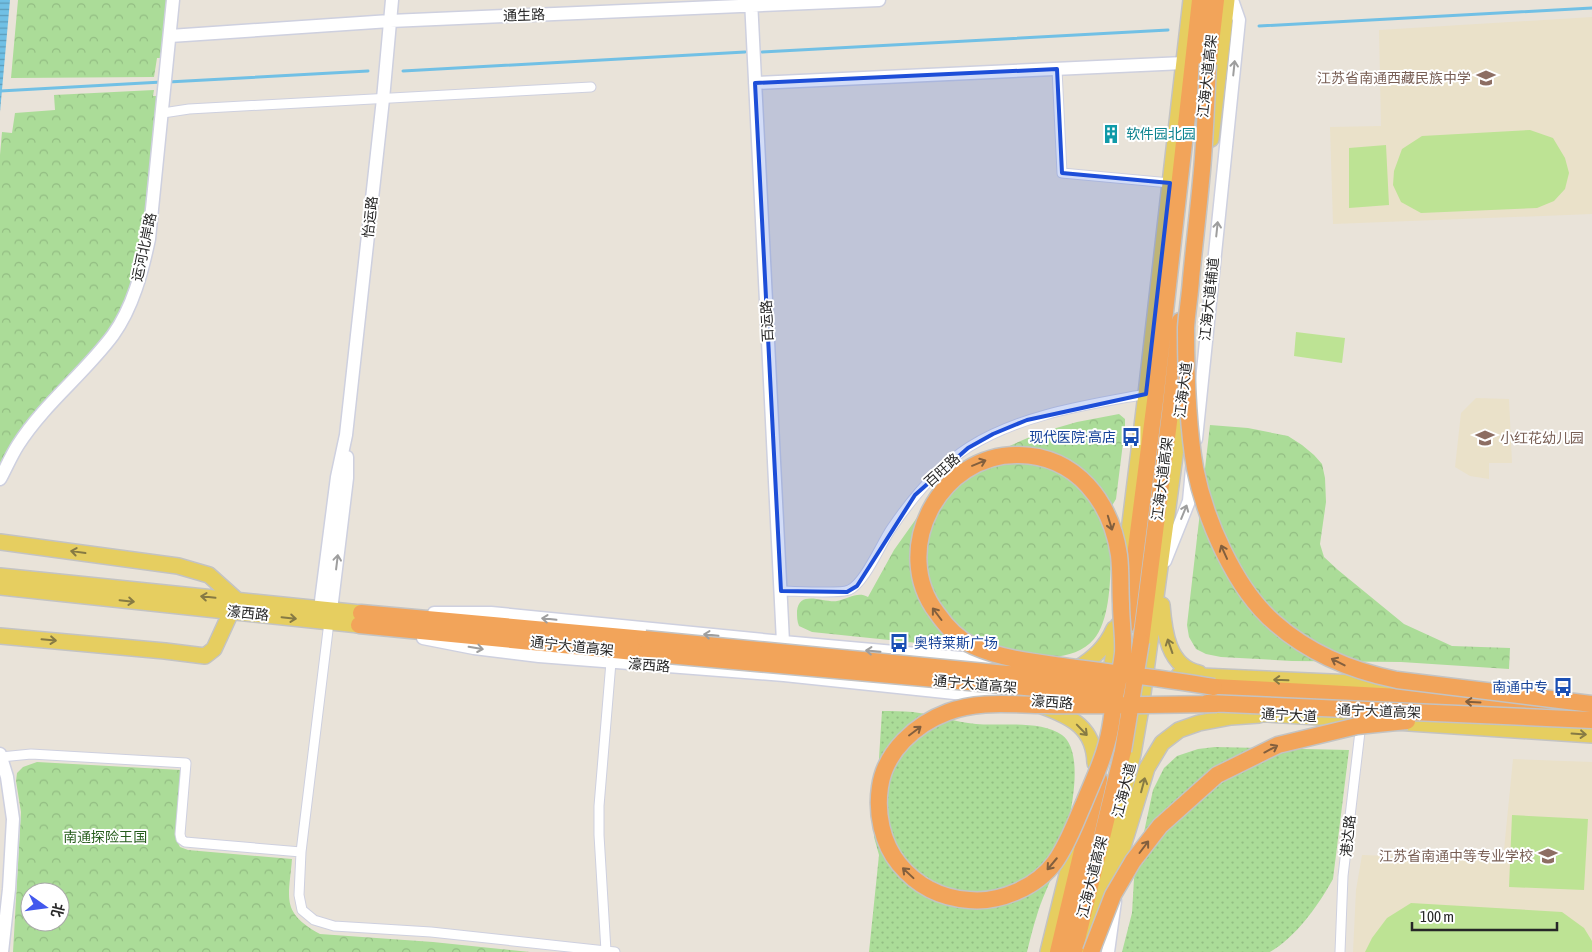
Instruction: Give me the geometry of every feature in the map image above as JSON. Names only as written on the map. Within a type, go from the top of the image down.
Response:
[{"type":"highway","name":"江海大道高架","points":[[1058,952],[1108,741],[1123,651],[1155,401],[1200,0]]},
{"type":"highway","name":"江海大道高架","points":[[1074,952],[1123,751],[1141,642],[1170,414],[1216,0]]},
{"type":"highway","points":[[1208,64],[1202,173],[1186,327],[1189,416],[1195,468],[1206,508],[1227,558],[1244,589],[1274,623],[1302,644],[1345,666],[1362,672],[1397,680],[1592,706]]},
{"type":"highway","points":[[1123,651],[1118,554],[1107,514],[1099,498],[1076,474],[1059,464],[1017,454],[992,458],[972,465],[956,476],[943,489],[933,503],[921,534],[918,564],[921,582],[929,603],[942,621],[959,637],[970,644],[997,654],[1041,663],[1172,680],[1218,682]]},
{"type":"highway","name":"通宁大道高架","points":[[360,619],[645,646],[1148,685],[1218,682],[1423,700],[1592,706]]},
{"type":"highway","name":"通宁大道高架","points":[[645,646],[993,686],[1217,704],[1592,720]]},
{"type":"highway","points":[[1108,741],[1073,830],[1062,851],[1054,864],[1039,878],[1021,890],[1003,897],[978,901],[953,899],[935,893],[916,881],[890,852],[882,831],[879,815],[881,781],[887,764],[900,744],[913,732],[949,711],[976,705],[1217,704]]},
{"type":"highway","points":[[1091,952],[1114,894],[1134,860],[1160,826],[1218,775],[1278,745],[1339,730],[1392,722],[1424,721],[1516,724],[1592,720]]},
{"type":"main road","points":[[1048,952],[1095,763],[1107,706],[1146,394],[1191,0]]},
{"type":"main road","name":"江海大道","points":[[1084,952],[1133,754],[1141,708],[1181,414],[1227,0]]},
{"type":"main road","points":[[0,542],[178,566],[209,575],[235,606],[214,649],[205,656],[0,636]]},
{"type":"main road","points":[[1160,574],[1164,624],[1171,652],[1181,665],[1218,682]]},
{"type":"main road","points":[[0,576],[45,586]]},
{"type":"main road","points":[[0,587],[45,586]]},
{"type":"main road","name":"濠西路","points":[[45,586],[327,614],[360,619]]},
{"type":"main road","points":[[1078,668],[1094,659],[1102,650],[1112,635],[1119,619]]},
{"type":"main road","points":[[1111,671],[1146,673],[1218,682],[1592,696]]},
{"type":"main road","points":[[1024,700],[1056,711],[1070,718],[1082,728],[1092,741],[1095,750],[1095,763]]},
{"type":"main road","name":"通宁大道","points":[[1107,706],[1268,714],[1592,735]]},
{"type":"main road","points":[[1090,928],[1122,850],[1147,768],[1162,743],[1179,730],[1199,723],[1231,717],[1268,714]]},
{"type":"street","name":"运河北岸路","points":[[0,479],[18,445],[51,403],[113,334],[130,303],[141,275],[149,239],[173,0]]},
{"type":"street","name":"怡运路","points":[[327,614],[347,478],[346,435],[392,0]]},
{"type":"street","name":"通生路","points":[[170,36],[390,21],[751,3],[879,0]]},
{"type":"street","name":"江海大道辅道","points":[[1160,574],[1188,501],[1239,20],[1232,0]]},
{"type":"street","name":"百运路","points":[[751,3],[782,642]]},
{"type":"street","points":[[756,83],[1184,63]]},
{"type":"street","points":[[1057,69],[1062,173],[1170,183]]},
{"type":"street","points":[[163,107],[189,109],[591,87]]},
{"type":"street","name":"百旺路","points":[[781,591],[847,592],[857,586],[891,529],[915,495],[968,448],[993,434],[1026,420],[1146,394]]},
{"type":"street","name":"濠西路","points":[[360,619],[491,613],[782,642],[1111,671]]},
{"type":"street","points":[[327,614],[301,852],[299,896],[302,910],[314,920],[334,926],[432,932],[611,952],[599,835],[599,806],[611,662]]},
{"type":"street","name":"濠西路","points":[[360,619],[474,648],[539,656],[784,675],[927,691],[1107,706]]},
{"type":"street","name":"港达路","points":[[1340,952],[1343,876],[1361,720]]},
{"type":"street","points":[[2,952],[9,889],[13,819],[7,777],[1,756],[31,754],[186,763],[180,834],[185,842],[301,852]]},
{"type":"street","points":[[1108,952],[1122,850],[1116,823]]},
{"type":"highlighted area","points":[[1057,69],[1062,173],[1170,183],[1146,394],[1027,420],[993,434],[968,448],[915,495],[857,586],[847,592],[781,591],[755,83]]},
{"type":"shaded area","name":"江苏省南通西藏民族中学","points":[[1592,17],[1592,214],[1333,224],[1330,127],[1381,126],[1379,30]]},
{"type":"shaded area","name":"小红花幼儿园","points":[[1476,398],[1509,399],[1512,463],[1489,463],[1489,479],[1470,476],[1455,467],[1461,413]]},
{"type":"shaded area","name":"江苏省南通中等专业学校","points":[[1513,759],[1592,762],[1592,952],[1353,952],[1356,890],[1362,855],[1503,860]]},
{"type":"green space","points":[[18,0],[168,0],[162,58],[157,58],[154,77],[11,78]]},
{"type":"green space","points":[[154,90],[153,96],[159,96],[144,241],[135,275],[127,295],[107,333],[25,425],[0,464],[0,155],[2,132],[12,133],[15,113],[55,110],[54,95]]},
{"type":"green space","points":[[1530,130],[1553,138],[1565,158],[1569,173],[1565,189],[1554,201],[1537,208],[1421,213],[1401,202],[1393,185],[1394,171],[1402,149],[1422,136]]},
{"type":"green space","points":[[1386,145],[1389,205],[1349,208],[1349,148]]},
{"type":"green space","points":[[1296,332],[1345,338],[1342,363],[1294,356]]},
{"type":"green space","points":[[1119,414],[1125,419],[1125,427],[1116,499],[1110,509],[1111,558],[1109,595],[1101,627],[1094,639],[1081,650],[1070,654],[1049,657],[958,644],[947,646],[812,632],[799,626],[797,611],[802,600],[813,598],[837,601],[860,595],[868,597],[894,550],[916,519],[930,502],[982,458],[1039,433],[1077,422]]},
{"type":"green space","points":[[1210,425],[1248,428],[1288,436],[1302,445],[1322,464],[1325,478],[1326,502],[1320,544],[1324,557],[1404,624],[1452,646],[1510,648],[1509,669],[1401,662],[1292,661],[1221,657],[1206,654],[1196,649],[1189,637],[1187,625]]},
{"type":"green space","points":[[882,711],[913,712],[976,724],[1032,725],[1053,730],[1062,735],[1070,745],[1074,760],[1075,778],[1069,818],[1060,853],[1039,909],[1027,952],[869,952],[879,855],[874,837]]},
{"type":"green space","points":[[1215,747],[1349,750],[1333,879],[1306,920],[1280,946],[1270,952],[1122,952],[1132,913],[1134,879],[1153,790],[1164,768],[1177,756],[1198,749]]},
{"type":"green space","name":"南通探险王国","points":[[37,762],[181,770],[176,833],[180,847],[188,850],[292,859],[290,903],[298,918],[320,934],[433,942],[530,952],[13,952],[21,812],[16,781],[17,773],[23,767]]},
{"type":"green space","points":[[1512,815],[1588,819],[1584,890],[1509,887]]},
{"type":"green space","points":[[1411,903],[1562,912],[1584,928],[1592,941],[1592,952],[1365,952],[1372,938],[1387,918]]},
{"type":"water","points":[[0,0],[10,0],[0,112]]},
{"type":"waterway","points":[[1259,26],[1592,8]]},
{"type":"waterway","points":[[762,52],[1168,30]]},
{"type":"waterway","points":[[403,71],[745,52]]},
{"type":"waterway","points":[[168,82],[368,71]]},
{"type":"waterway","points":[[0,91],[162,82]]},
{"type":"place","name":"江苏省南通西藏民族中学","points":[[1486,78]]},
{"type":"place","name":"软件园北园","points":[[1111,134]]},
{"type":"place","name":"现代医院·高店","points":[[1131,437]]},
{"type":"place","name":"小红花幼儿园","points":[[1485,438]]},
{"type":"place","name":"奥特莱斯广场","points":[[899,643]]},
{"type":"place","name":"南通中专","points":[[1563,687]]},
{"type":"place","name":"江苏省南通中等专业学校","points":[[1548,856]]}]
